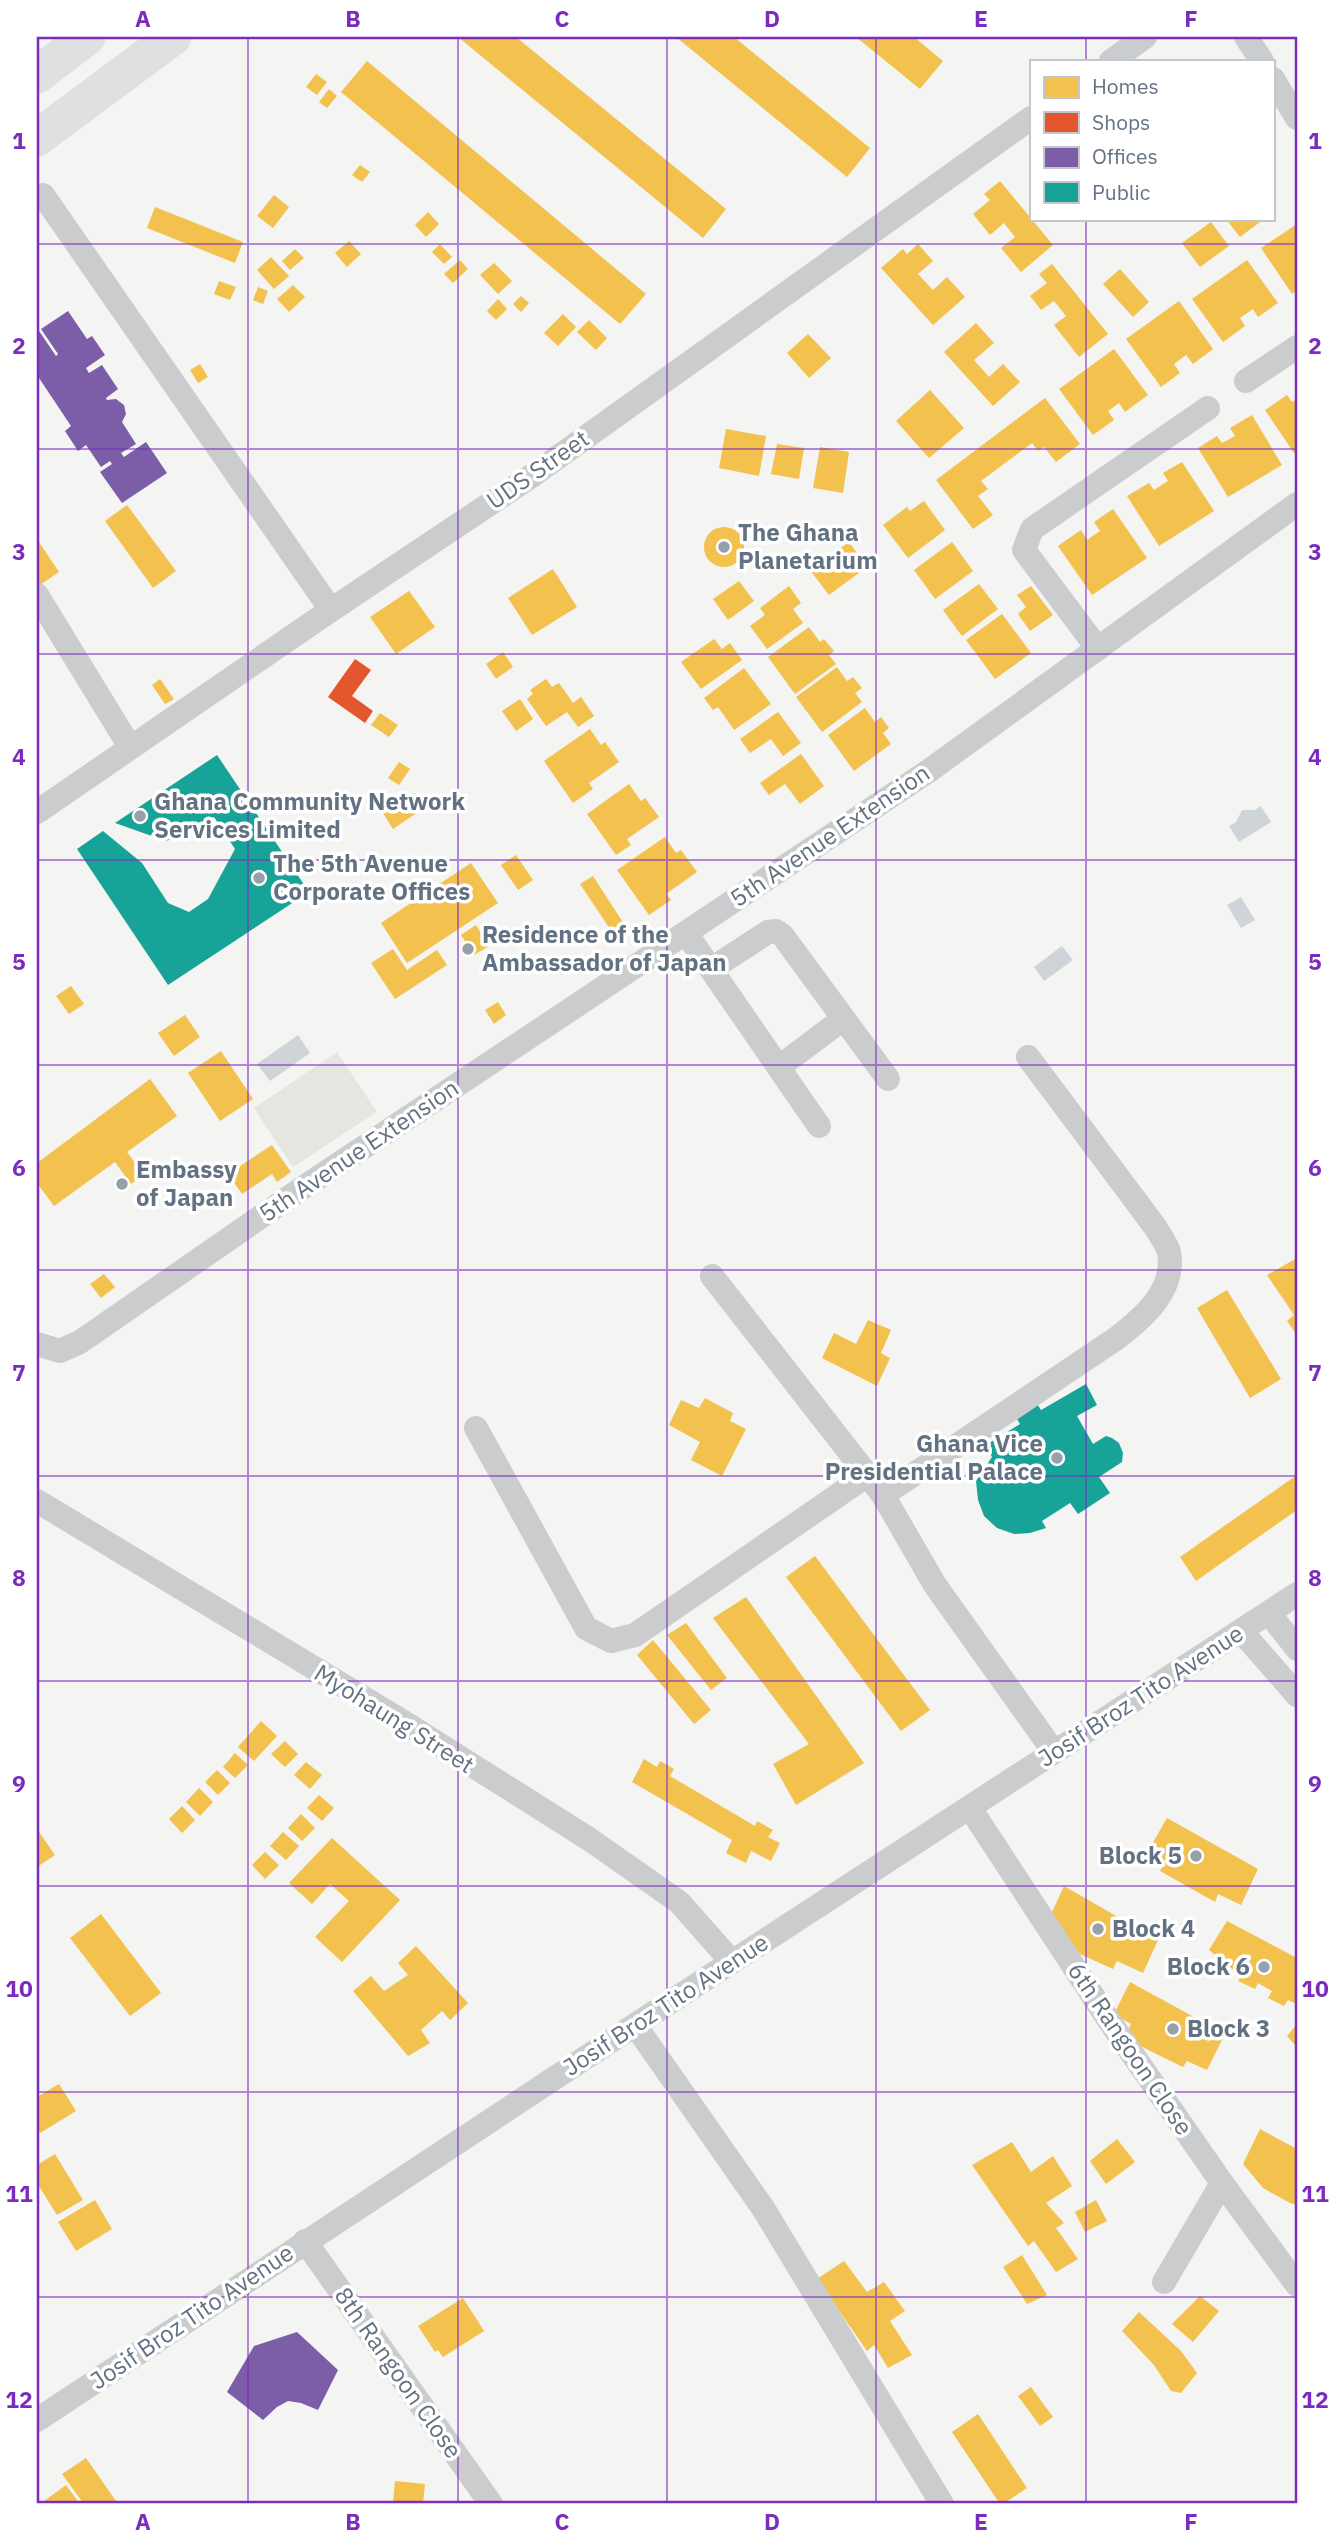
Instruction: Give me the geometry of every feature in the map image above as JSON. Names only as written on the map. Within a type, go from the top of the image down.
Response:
[{"type":"highway","points":[[37,138],[173,37]]},
{"type":"highway","points":[[37,48],[81,41]]},
{"type":"highway","points":[[37,75],[81,41]]},
{"type":"street","points":[[1112,60],[1146,37]]},
{"type":"street","points":[[1246,37],[1261,60]]},
{"type":"street","points":[[1274,81],[1297,118]]},
{"type":"street","name":"UDS Street","points":[[37,812],[533,475],[1030,119]]},
{"type":"street","points":[[43,195],[331,610]]},
{"type":"street","points":[[1247,381],[1297,347]]},
{"type":"street","points":[[1098,649],[1024,550],[1026,539],[1032,529],[1208,408]]},
{"type":"street","name":"5th Avenue Extension","points":[[37,1364],[48,1347],[80,1342],[298,1191],[930,770],[1297,504]]},
{"type":"street","points":[[37,595],[130,747]]},
{"type":"street","points":[[711,969],[768,932],[776,931],[783,936],[888,1079]]},
{"type":"street","points":[[686,933],[819,1126]]},
{"type":"street","points":[[779,1068],[843,1019]]},
{"type":"street","points":[[883,1495],[1128,1330],[1153,1305],[1167,1280],[1169,1252],[1156,1228],[1028,1057]]},
{"type":"street","points":[[712,1276],[883,1495],[934,1585],[1054,1752]]},
{"type":"street","points":[[476,1428],[586,1628],[611,1641],[635,1635],[866,1476]]},
{"type":"street","name":"Myohaung Street","points":[[37,1501],[402,1721],[589,1839],[679,1902],[732,1962]]},
{"type":"street","name":"Josif Broz Tito Avenue","points":[[37,2420],[305,2241],[1297,1594]]},
{"type":"street","points":[[1269,1613],[1297,1649]]},
{"type":"street","points":[[1241,1631],[1297,1695]]},
{"type":"street","name":"6th Rangoon Close","points":[[970,1808],[1110,2022],[1297,2285]]},
{"type":"street","points":[[635,2025],[763,2208],[942,2504]]},
{"type":"street","points":[[1164,2282],[1222,2183]]},
{"type":"street","name":"8th Rangoon Close","points":[[305,2241],[491,2504]]},
{"type":"shaded area","points":[[1261,806],[1271,822],[1239,842],[1229,826],[1236,822],[1242,810],[1255,810]]},
{"type":"shaded area","points":[[1241,897],[1255,920],[1241,928],[1227,905]]},
{"type":"shaded area","points":[[1062,946],[1073,960],[1044,981],[1034,967]]},
{"type":"shaded area","points":[[298,1035],[310,1053],[270,1081],[257,1064]]},
{"type":"shaded area","points":[[337,1052],[377,1112],[293,1167],[254,1108]]},
{"type":"building: Homes","points":[[458,37],[516,37],[726,209],[703,238]]},
{"type":"building: Homes","points":[[676,37],[734,37],[870,148],[847,177]]},
{"type":"building: Homes","points":[[856,37],[914,37],[943,61],[920,89]]},
{"type":"building: Homes","points":[[367,61],[646,294],[620,324],[341,92]]},
{"type":"building: Homes","points":[[316,74],[327,82],[317,95],[306,87]]},
{"type":"building: Homes","points":[[329,89],[337,96],[327,108],[319,102]]},
{"type":"building: Homes","points":[[360,165],[370,172],[362,182],[352,175]]},
{"type":"building: Homes","points":[[1000,181],[1053,245],[1021,272],[1001,248],[1015,237],[1004,223],[990,235],[973,214],[990,200],[984,194]]},
{"type":"building: Homes","points":[[274,195],[289,207],[273,228],[257,216]]},
{"type":"building: Homes","points":[[155,207],[243,242],[235,263],[147,228]]},
{"type":"building: Homes","points":[[428,212],[439,224],[426,237],[415,225]]},
{"type":"building: Homes","points":[[1227,220],[1263,220],[1240,237]]},
{"type":"building: Homes","points":[[1211,222],[1229,246],[1200,267],[1182,243]]},
{"type":"building: Homes","points":[[1297,224],[1297,290],[1292,294],[1261,248]]},
{"type":"building: Homes","points":[[349,241],[361,254],[347,267],[335,253]]},
{"type":"building: Homes","points":[[440,244],[452,257],[444,264],[432,252]]},
{"type":"building: Homes","points":[[918,244],[933,261],[918,274],[933,290],[947,277],[965,297],[933,325],[881,268],[903,249],[907,254]]},
{"type":"building: Homes","points":[[295,249],[304,258],[290,270],[282,261]]},
{"type":"building: Homes","points":[[271,257],[289,276],[274,289],[257,270]]},
{"type":"building: Homes","points":[[460,260],[468,269],[453,283],[444,274]]},
{"type":"building: Homes","points":[[1247,260],[1278,303],[1258,317],[1253,309],[1240,318],[1245,326],[1223,342],[1192,299]]},
{"type":"building: Homes","points":[[494,263],[512,281],[498,294],[480,275]]},
{"type":"building: Homes","points":[[1052,264],[1108,334],[1079,357],[1054,325],[1066,316],[1054,301],[1041,310],[1030,296],[1047,283],[1039,274]]},
{"type":"building: Homes","points":[[1120,269],[1149,302],[1133,317],[1103,284]]},
{"type":"building: Homes","points":[[219,281],[236,287],[230,300],[214,294]]},
{"type":"building: Homes","points":[[293,285],[305,297],[289,312],[277,299]]},
{"type":"building: Homes","points":[[258,287],[268,291],[263,304],[253,300]]},
{"type":"building: Homes","points":[[521,296],[529,303],[521,312],[513,304]]},
{"type":"building: Homes","points":[[498,299],[507,309],[496,320],[487,311]]},
{"type":"building: Homes","points":[[1179,301],[1213,349],[1193,364],[1186,355],[1174,364],[1180,373],[1161,387],[1126,339]]},
{"type":"building: Homes","points":[[563,314],[576,327],[558,346],[544,333]]},
{"type":"building: Homes","points":[[589,320],[607,338],[596,350],[577,332]]},
{"type":"building: Homes","points":[[976,323],[994,343],[974,360],[989,377],[1003,364],[1020,382],[993,406],[944,352]]},
{"type":"building: Homes","points":[[808,334],[831,358],[809,378],[787,353]]},
{"type":"building: Homes","points":[[1114,349],[1148,395],[1125,412],[1119,403],[1108,411],[1114,420],[1093,435],[1059,389]]},
{"type":"building: Homes","points":[[200,364],[208,377],[198,383],[190,370]]},
{"type":"building: Homes","points":[[930,390],[964,428],[929,458],[896,421]]},
{"type":"building: Homes","points":[[1287,395],[1292,402],[1297,399],[1297,451],[1294,453],[1265,410]]},
{"type":"building: Homes","points":[[1045,398],[1080,444],[1056,462],[1044,447],[1038,451],[1032,443],[981,481],[988,489],[978,496],[993,515],[973,529],[936,480]]},
{"type":"building: Homes","points":[[1252,415],[1282,465],[1228,497],[1198,448],[1217,436],[1222,443],[1235,436],[1230,428]]},
{"type":"building: Homes","points":[[726,429],[766,436],[759,476],[719,468]]},
{"type":"building: Homes","points":[[777,444],[804,448],[799,479],[771,474]]},
{"type":"building: Homes","points":[[820,447],[849,452],[843,493],[813,488]]},
{"type":"building: Homes","points":[[1182,462],[1214,511],[1159,546],[1127,496],[1149,483],[1154,490],[1168,481],[1163,473]]},
{"type":"building: Homes","points":[[924,501],[945,530],[908,558],[883,525],[907,507],[910,511]]},
{"type":"building: Homes","points":[[127,505],[176,571],[153,588],[105,521]]},
{"type":"building: Homes","points":[[1113,509],[1147,558],[1092,595],[1058,546],[1081,530],[1087,540],[1100,531],[1094,522]]},
{"type":"building: Homes","name":"The Ghana Planetarium","points":[[724,527],[738,533],[744,547],[738,561],[724,567],[710,561],[704,547],[710,533]]},
{"type":"building: Homes","points":[[37,539],[59,572],[40,585],[37,580]]},
{"type":"building: Homes","points":[[849,542],[867,567],[829,595],[810,570]]},
{"type":"building: Homes","points":[[952,542],[973,571],[935,599],[914,570]]},
{"type":"building: Homes","points":[[553,569],[577,607],[532,635],[508,598]]},
{"type":"building: Homes","points":[[739,581],[754,601],[728,620],[713,599]]},
{"type":"building: Homes","points":[[979,584],[998,609],[962,636],[943,610]]},
{"type":"building: Homes","points":[[789,586],[801,603],[793,609],[803,623],[767,649],[750,626],[765,615],[760,608]]},
{"type":"building: Homes","points":[[1031,586],[1053,615],[1030,631],[1018,614],[1026,607],[1017,595]]},
{"type":"building: Homes","points":[[409,591],[435,627],[396,654],[370,617]]},
{"type":"building: Homes","points":[[1002,614],[1031,653],[995,679],[966,640]]},
{"type":"building: Homes","points":[[809,627],[820,642],[824,639],[834,651],[829,655],[836,664],[795,694],[768,657]]},
{"type":"building: Homes","points":[[714,639],[722,649],[730,643],[742,660],[701,689],[681,662]]},
{"type":"building: Homes","points":[[503,652],[513,667],[496,679],[486,664]]},
{"type":"building: Homes","points":[[837,667],[847,681],[853,677],[862,688],[855,693],[862,702],[822,732],[796,697]]},
{"type":"building: Homes","points":[[744,668],[771,704],[734,730],[718,707],[713,710],[704,698]]},
{"type":"building: Homes","points":[[160,679],[174,699],[165,704],[152,685]]},
{"type":"building: Homes","points":[[546,679],[552,687],[559,683],[573,703],[581,697],[594,716],[578,727],[567,712],[546,726],[527,699],[533,694],[530,690]]},
{"type":"building: Homes","points":[[520,699],[533,719],[516,731],[502,711]]},
{"type":"building: Homes","points":[[865,708],[875,722],[881,717],[889,728],[883,733],[891,744],[854,771],[828,735]]},
{"type":"building: Homes","points":[[778,712],[801,743],[783,756],[771,739],[750,753],[740,739]]},
{"type":"building: Homes","points":[[380,713],[398,725],[389,737],[371,725]]},
{"type":"building: Homes","points":[[590,729],[601,745],[605,742],[619,762],[589,783],[593,789],[573,803],[544,761]]},
{"type":"building: Homes","points":[[801,754],[824,786],[800,804],[785,784],[769,795],[760,783]]},
{"type":"building: Homes","points":[[399,762],[410,769],[399,785],[388,778]]},
{"type":"building: Homes","points":[[629,784],[641,801],[645,798],[659,817],[627,839],[631,845],[616,855],[587,814]]},
{"type":"building: Homes","points":[[414,793],[424,808],[393,829],[383,813]]},
{"type":"building: Homes","points":[[665,837],[676,853],[681,850],[697,872],[666,894],[671,900],[649,915],[617,870]]},
{"type":"building: Homes","points":[[516,855],[533,880],[518,890],[501,865]]},
{"type":"building: Homes","points":[[471,863],[498,903],[407,963],[381,923]]},
{"type":"building: Homes","points":[[593,876],[624,924],[612,932],[580,884]]},
{"type":"building: Homes","points":[[476,925],[489,946],[474,955],[461,935]]},
{"type":"building: Homes","points":[[393,949],[407,970],[437,950],[447,965],[395,999],[371,963]]},
{"type":"building: Homes","points":[[71,986],[84,1004],[69,1014],[56,996]]},
{"type":"building: Homes","points":[[498,1002],[506,1015],[494,1024],[485,1010]]},
{"type":"building: Homes","points":[[185,1015],[200,1037],[174,1056],[158,1033]]},
{"type":"building: Homes","points":[[221,1051],[253,1099],[220,1121],[188,1073]]},
{"type":"building: Homes","points":[[150,1079],[177,1116],[127,1152],[144,1175],[131,1184],[115,1162],[54,1206],[37,1183],[37,1163]]},
{"type":"building: Homes","points":[[272,1145],[291,1172],[277,1182],[272,1174],[242,1194],[228,1174]]},
{"type":"building: Homes","points":[[1297,1258],[1297,1335],[1287,1321],[1294,1315],[1267,1275]]},
{"type":"building: Homes","points":[[104,1274],[115,1287],[101,1298],[90,1284]]},
{"type":"building: Homes","points":[[1227,1290],[1281,1379],[1250,1398],[1197,1308]]},
{"type":"building: Homes","points":[[868,1320],[891,1330],[881,1353],[890,1358],[877,1386],[822,1358],[834,1333],[856,1344]]},
{"type":"building: Homes","points":[[705,1398],[733,1413],[730,1421],[746,1429],[722,1476],[691,1460],[700,1442],[669,1425],[681,1400],[699,1408]]},
{"type":"building: Homes","points":[[1297,1475],[1297,1510],[1196,1581],[1180,1557]]},
{"type":"building: Homes","points":[[815,1556],[930,1710],[901,1731],[786,1577]]},
{"type":"building: Homes","points":[[746,1597],[864,1763],[796,1805],[773,1764],[809,1744],[713,1618]]},
{"type":"building: Homes","points":[[686,1623],[727,1678],[711,1690],[667,1635]]},
{"type":"building: Homes","points":[[653,1640],[711,1710],[694,1724],[637,1655]]},
{"type":"building: Homes","points":[[261,1721],[277,1736],[254,1761],[238,1747]]},
{"type":"building: Homes","points":[[285,1741],[298,1754],[285,1767],[271,1754]]},
{"type":"building: Homes","points":[[235,1753],[248,1765],[235,1778],[223,1767]]},
{"type":"building: Homes","points":[[644,1759],[657,1767],[660,1761],[674,1769],[670,1776],[755,1826],[757,1821],[773,1830],[768,1837],[780,1843],[771,1861],[751,1851],[746,1863],[726,1853],[732,1840],[632,1782]]},
{"type":"building: Homes","points":[[306,1762],[322,1775],[310,1789],[294,1775]]},
{"type":"building: Homes","points":[[217,1770],[230,1783],[218,1795],[205,1782]]},
{"type":"building: Homes","points":[[199,1788],[213,1802],[200,1816],[186,1802]]},
{"type":"building: Homes","points":[[319,1795],[334,1808],[322,1821],[307,1808]]},
{"type":"building: Homes","points":[[182,1806],[195,1820],[182,1833],[169,1819]]},
{"type":"building: Homes","points":[[301,1814],[315,1828],[302,1841],[288,1828]]},
{"type":"building: Homes","name":"Block 5","points":[[1167,1818],[1258,1869],[1241,1905],[1218,1894],[1215,1902],[1160,1871],[1165,1861],[1148,1851]]},
{"type":"building: Homes","points":[[37,1829],[55,1855],[37,1867]]},
{"type":"building: Homes","points":[[283,1832],[299,1846],[286,1860],[270,1846]]},
{"type":"building: Homes","points":[[332,1838],[400,1900],[342,1962],[315,1937],[349,1901],[330,1884],[312,1904],[289,1883]]},
{"type":"building: Homes","points":[[265,1852],[279,1865],[265,1879],[252,1865]]},
{"type":"building: Homes","name":"Block 4","points":[[1064,1886],[1158,1940],[1143,1973],[1117,1961],[1113,1969],[1062,1946],[1047,1923]]},
{"type":"building: Homes","points":[[101,1914],[161,1993],[130,2016],[70,1938]]},
{"type":"building: Homes","name":"Block 6","points":[[1227,1921],[1297,1958],[1297,2004],[1288,2000],[1284,2006],[1268,1998],[1272,1991],[1258,1983],[1255,1989],[1238,1981],[1241,1976],[1209,1950]]},
{"type":"building: Homes","points":[[416,1946],[468,2003],[450,2020],[442,2011],[421,2030],[430,2043],[408,2056],[353,1991],[371,1976],[384,1991],[408,1975],[398,1963]]},
{"type":"building: Homes","name":"Block 3","points":[[1130,1982],[1225,2034],[1207,2070],[1187,2061],[1183,2067],[1124,2038],[1131,2024],[1114,2014]]},
{"type":"building: Homes","points":[[1297,2024],[1297,2047],[1287,2036]]},
{"type":"building: Homes","points":[[59,2084],[76,2111],[40,2133],[37,2128],[37,2097]]},
{"type":"building: Homes","points":[[1260,2129],[1297,2149],[1297,2205],[1263,2188],[1243,2164]]},
{"type":"building: Homes","points":[[1117,2139],[1135,2162],[1106,2184],[1090,2161]]},
{"type":"building: Homes","points":[[1012,2142],[1031,2172],[1053,2156],[1072,2186],[1046,2203],[1064,2223],[1056,2228],[1078,2259],[1056,2272],[1034,2241],[1028,2246],[972,2165]]},
{"type":"building: Homes","points":[[55,2154],[83,2200],[57,2215],[37,2183],[37,2165]]},
{"type":"building: Homes","points":[[95,2200],[112,2229],[76,2251],[58,2222]]},
{"type":"building: Homes","points":[[1096,2200],[1107,2221],[1085,2232],[1075,2212]]},
{"type":"building: Homes","points":[[1022,2255],[1047,2295],[1027,2304],[1003,2267]]},
{"type":"building: Homes","points":[[844,2261],[867,2292],[884,2282],[905,2311],[890,2321],[912,2355],[888,2368],[874,2345],[867,2351],[817,2279]]},
{"type":"building: Homes","points":[[1200,2296],[1219,2311],[1193,2342],[1172,2324]]},
{"type":"building: Homes","points":[[463,2298],[484,2331],[443,2357],[438,2350],[435,2352],[418,2326]]},
{"type":"building: Homes","points":[[1139,2312],[1181,2351],[1197,2373],[1181,2393],[1171,2391],[1154,2365],[1122,2331]]},
{"type":"building: Homes","points":[[1031,2387],[1053,2417],[1040,2426],[1018,2396]]},
{"type":"building: Homes","points":[[978,2414],[1027,2488],[1003,2504],[1000,2504],[952,2432]]},
{"type":"building: Homes","points":[[86,2458],[118,2504],[84,2504],[62,2474]]},
{"type":"building: Homes","points":[[395,2481],[425,2484],[423,2504],[393,2504]]},
{"type":"building: Homes","points":[[66,2485],[80,2504],[40,2504]]},
{"type":"building: Shops","points":[[355,659],[371,670],[352,696],[373,711],[365,723],[328,697]]},
{"type":"building: Offices","points":[[68,311],[87,339],[92,336],[105,355],[86,368],[89,373],[102,365],[118,389],[106,398],[107,400],[116,399],[124,405],[126,414],[122,422],[136,444],[121,453],[124,457],[146,442],[167,473],[122,503],[100,472],[112,464],[110,461],[101,467],[86,445],[78,451],[65,431],[71,426],[37,375],[37,328],[56,356],[58,354],[41,329]]},
{"type":"building: Offices","points":[[297,2332],[338,2370],[318,2410],[288,2401],[263,2420],[227,2392],[254,2346]]},
{"type":"building: Public","name":"The 5th Avenue Corporate Offices","points":[[217,755],[309,892],[168,985],[77,849],[103,831],[142,863],[168,903],[189,912],[208,899],[235,849],[214,817],[166,841],[115,823]]},
{"type":"building: Public","name":"Ghana Vice Presidential Palace","points":[[1086,1384],[1097,1405],[1077,1416],[1093,1444],[1106,1436],[1119,1443],[1123,1453],[1122,1462],[1099,1477],[1110,1493],[1078,1514],[1070,1503],[1042,1521],[1046,1528],[1030,1533],[1014,1534],[997,1528],[984,1516],[978,1500],[976,1481],[992,1457],[986,1445],[1020,1424],[1011,1409],[1032,1396],[1041,1410]]},
{"type":"place","name":"The Ghana Planetarium","points":[[724,547]]},
{"type":"place","name":"Ghana Community Network Services Limited","points":[[140,816]]},
{"type":"place","name":"The 5th Avenue Corporate Offices","points":[[259,878]]},
{"type":"place","name":"Residence of the Ambassador of Japan","points":[[468,949]]},
{"type":"place","name":"Embassy of Japan","points":[[122,1184]]},
{"type":"place","name":"Ghana Vice Presidential Palace","points":[[1057,1458]]},
{"type":"place","name":"Block 5","points":[[1196,1856]]},
{"type":"place","name":"Block 4","points":[[1098,1929]]},
{"type":"place","name":"Block 6","points":[[1264,1967]]},
{"type":"place","name":"Block 3","points":[[1173,2029]]}]
